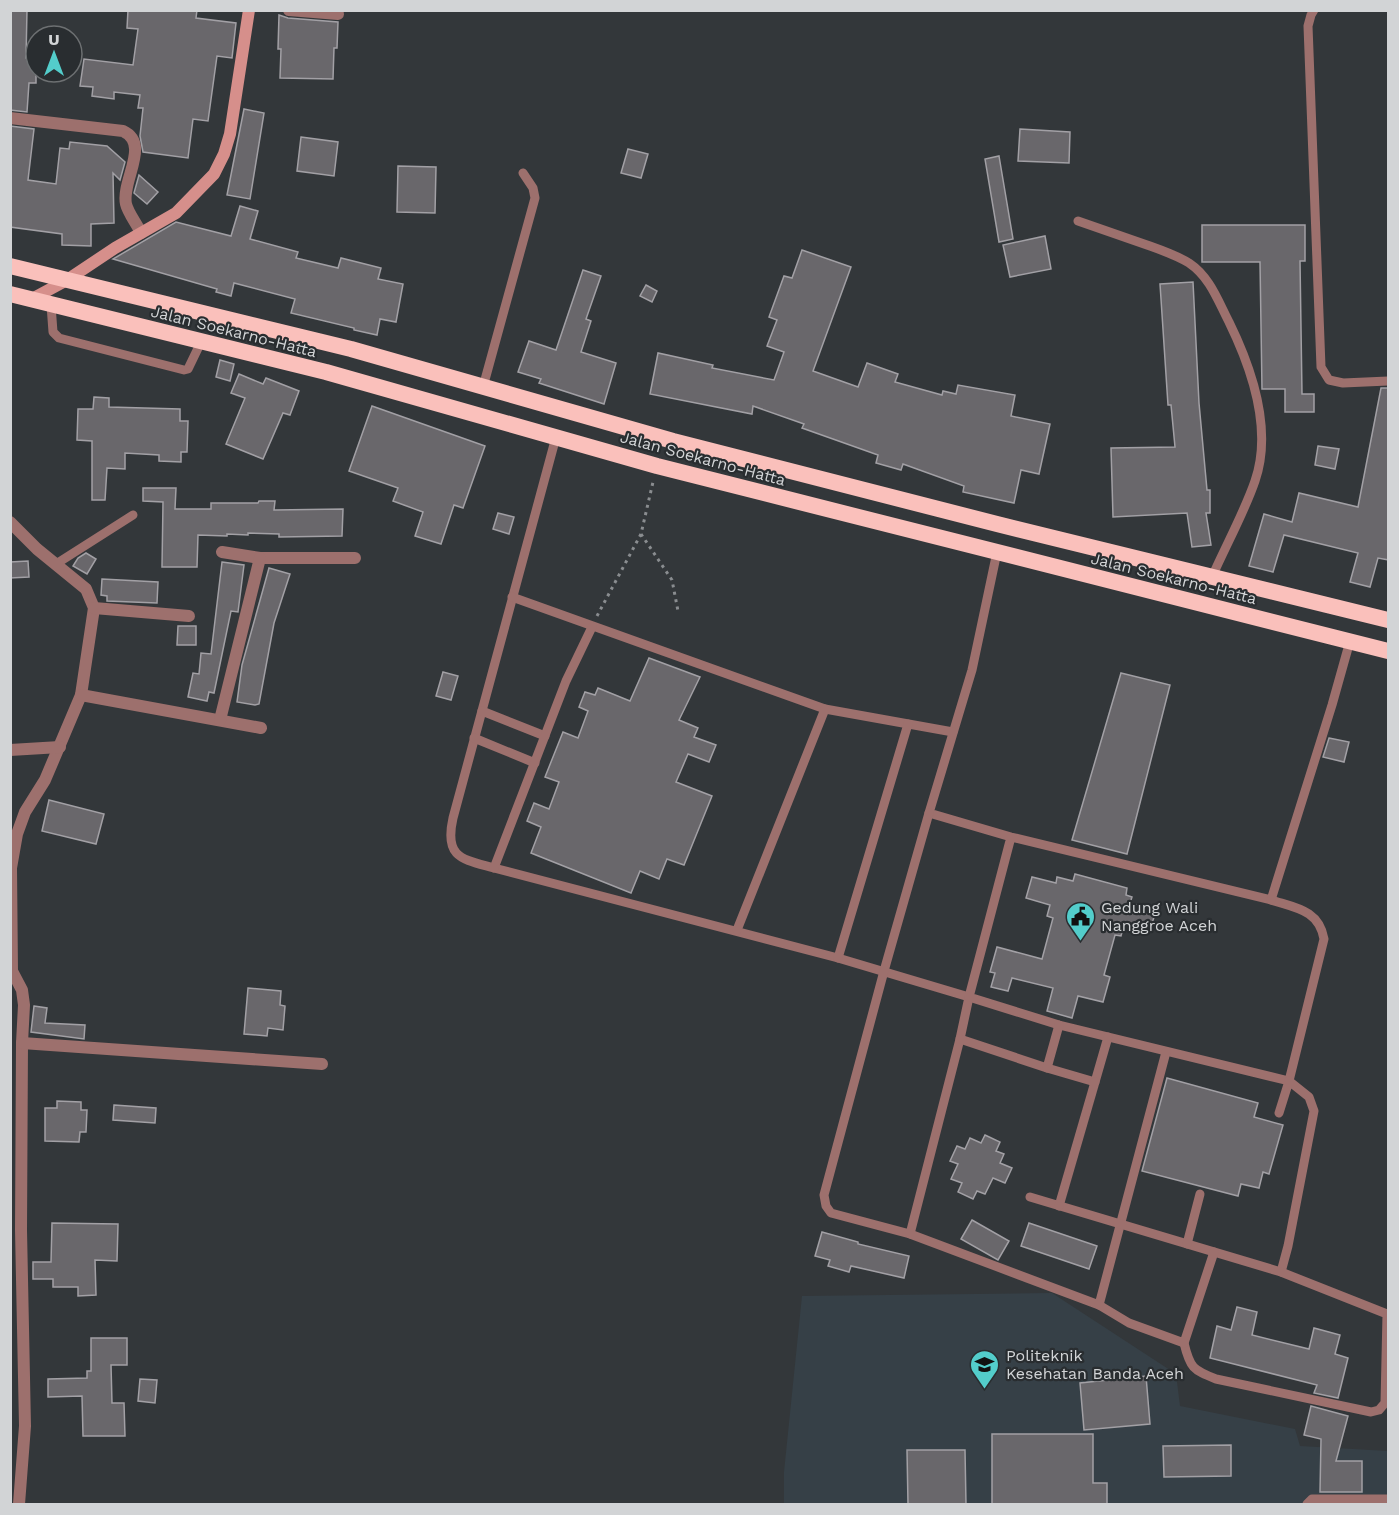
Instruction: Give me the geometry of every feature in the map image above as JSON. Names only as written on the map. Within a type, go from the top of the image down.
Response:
[{"type":"highway","name":"Jalan Soekarno-Hatta","points":[[10,266],[351,349],[673,441],[1008,527],[1389,620]]},
{"type":"highway","name":"Jalan Soekarno-Hatta","points":[[10,294],[326,372],[657,466],[1389,651]]},
{"type":"main road","points":[[30,300],[176,213],[214,174],[224,154],[230,134],[249,10]]},
{"type":"street","points":[[289,10],[338,14]]},
{"type":"street","points":[[10,118],[123,131],[131,135],[136,143],[136,152],[126,186],[126,205],[141,232]]},
{"type":"street","points":[[10,522],[37,549],[86,589],[94,608],[81,695],[45,780],[25,812],[17,834],[11,868],[11,971],[22,990],[24,1005],[21,1230],[25,1426],[20,1504]]},
{"type":"street","points":[[222,552],[260,558],[355,558]]},
{"type":"street","points":[[220,720],[260,558]]},
{"type":"street","points":[[94,608],[189,616]]},
{"type":"street","points":[[81,695],[261,728]]},
{"type":"street","points":[[10,750],[60,747]]},
{"type":"street","points":[[22,1043],[322,1064]]},
{"type":"lane","points":[[1314,10],[1308,26],[1321,368],[1329,380],[1343,383],[1389,381]]},
{"type":"lane","points":[[483,387],[535,198],[533,188],[523,173]]},
{"type":"lane","points":[[1078,221],[1172,254],[1188,263],[1211,285],[1239,342],[1255,387],[1260,425],[1260,458],[1255,480],[1212,577]]},
{"type":"lane","points":[[51,305],[53,332],[59,338],[184,370],[188,369],[201,342]]},
{"type":"lane","points":[[556,437],[450,829],[451,846],[461,858],[838,958],[1059,1025],[1289,1082],[1309,1097],[1314,1111],[1281,1272]]},
{"type":"lane","points":[[56,564],[133,515]]},
{"type":"lane","points":[[997,552],[972,670],[884,971],[824,1195],[826,1206],[831,1213],[910,1234],[1099,1305],[1129,1323],[1184,1343]]},
{"type":"lane","points":[[512,597],[825,709],[953,732]]},
{"type":"lane","points":[[494,868],[566,681],[592,627]]},
{"type":"lane","points":[[1271,900],[1350,641]]},
{"type":"lane","points":[[737,930],[825,709]]},
{"type":"lane","points":[[482,711],[545,736]]},
{"type":"lane","points":[[838,958],[908,724]]},
{"type":"lane","points":[[474,738],[535,763]]},
{"type":"lane","points":[[929,813],[1011,837],[1271,900],[1310,913],[1322,927],[1324,939],[1289,1082],[1278,1113]]},
{"type":"lane","points":[[910,1234],[1011,837]]},
{"type":"lane","points":[[1047,1068],[1059,1025]]},
{"type":"lane","points":[[1059,1206],[1108,1038]]},
{"type":"lane","points":[[960,1039],[1095,1082]]},
{"type":"lane","points":[[1099,1305],[1166,1052]]},
{"type":"lane","points":[[1187,1244],[1200,1194]]},
{"type":"lane","points":[[1030,1197],[1281,1272],[1387,1314],[1385,1403],[1379,1410],[1371,1412],[1216,1379],[1196,1371],[1189,1362],[1184,1343],[1214,1252]]},
{"type":"lane","points":[[1307,1504],[1312,1499],[1389,1499]]},
{"type":"path","points":[[592,627],[641,534],[657,466]]},
{"type":"path","points":[[641,534],[672,580],[678,611]]},
{"type":"shaded area","name":"Politeknik Kesehatan Banda Aceh","points":[[1052,1293],[1176,1374],[1180,1406],[1295,1429],[1300,1446],[1388,1451],[1388,1504],[784,1504],[784,1472],[802,1296]]},
{"type":"building","points":[[10,10],[27,10],[27,24],[24,24],[24,84],[29,84],[27,112],[10,110]]},
{"type":"building","points":[[128,10],[197,10],[196,18],[236,23],[232,58],[217,56],[208,121],[193,119],[188,158],[143,152],[140,136],[143,108],[138,108],[140,95],[114,92],[114,99],[92,96],[93,87],[80,86],[84,84],[84,59],[133,65],[138,29],[127,28]]},
{"type":"building","points":[[279,15],[288,18],[338,22],[333,79],[280,78]]},
{"type":"building","points":[[244,109],[264,113],[250,199],[227,195]]},
{"type":"building","points":[[10,126],[34,129],[28,180],[56,184],[60,148],[69,149],[70,142],[107,146],[125,162],[120,180],[113,173],[114,223],[91,224],[91,246],[62,245],[62,234],[10,227]]},
{"type":"building","points":[[1020,129],[1070,132],[1069,163],[1018,161]]},
{"type":"building","points":[[301,137],[338,142],[334,176],[297,171]]},
{"type":"building","points":[[628,149],[648,154],[641,178],[621,173]]},
{"type":"building","points":[[999,156],[1013,239],[999,242],[985,159]]},
{"type":"building","points":[[398,166],[436,167],[435,213],[397,212]]},
{"type":"building","points":[[139,175],[158,192],[147,204],[134,193]]},
{"type":"building","points":[[240,206],[258,211],[250,239],[298,252],[296,258],[338,268],[341,258],[381,268],[378,279],[403,284],[396,322],[380,319],[377,335],[354,330],[354,328],[291,313],[295,299],[234,283],[231,296],[216,292],[217,289],[113,259],[176,222],[231,236]]},
{"type":"building","points":[[1202,225],[1305,225],[1305,261],[1300,261],[1302,394],[1314,394],[1314,412],[1285,412],[1285,389],[1262,389],[1260,262],[1202,262]]},
{"type":"building","points":[[1045,236],[1051,269],[1010,277],[1003,245]]},
{"type":"building","points":[[802,250],[851,267],[813,371],[858,387],[867,363],[898,374],[895,382],[942,395],[943,391],[956,394],[958,385],[1015,395],[1011,416],[1050,424],[1039,474],[1021,470],[1014,503],[963,492],[964,486],[903,464],[901,470],[876,463],[878,455],[802,428],[804,424],[753,406],[752,414],[650,394],[658,353],[713,365],[712,368],[774,380],[784,352],[767,346],[777,320],[769,317],[784,276],[792,278]]},
{"type":"building","points":[[583,270],[601,276],[586,319],[591,321],[581,352],[616,363],[604,404],[539,383],[541,379],[518,372],[529,341],[556,350]]},
{"type":"building","points":[[1193,282],[1199,403],[1207,490],[1210,490],[1210,513],[1206,513],[1211,545],[1192,547],[1187,513],[1113,517],[1111,448],[1175,447],[1171,405],[1168,405],[1160,284]]},
{"type":"building","points":[[646,285],[657,291],[652,302],[640,296]]},
{"type":"building","points":[[220,360],[234,364],[230,381],[216,377]]},
{"type":"building","points":[[239,374],[263,384],[266,378],[299,391],[290,415],[283,413],[263,459],[226,444],[245,398],[231,393]]},
{"type":"building","points":[[1381,388],[1389,388],[1389,560],[1378,558],[1370,587],[1350,582],[1358,553],[1284,535],[1273,572],[1249,566],[1264,514],[1292,522],[1299,493],[1358,507]]},
{"type":"building","points":[[94,397],[109,398],[109,407],[180,409],[180,421],[188,421],[187,452],[181,452],[181,462],[159,461],[159,455],[125,453],[125,469],[107,468],[105,500],[92,500],[92,441],[77,440],[78,409],[93,409]]},
{"type":"building","points":[[372,406],[485,446],[463,508],[454,505],[441,544],[415,536],[423,512],[393,501],[398,488],[349,471]]},
{"type":"building","points":[[1318,446],[1339,449],[1335,469],[1315,465]]},
{"type":"building","points":[[143,488],[176,488],[175,509],[211,509],[211,503],[275,501],[274,510],[343,509],[342,536],[279,537],[279,534],[248,533],[248,535],[227,534],[227,536],[198,535],[197,567],[162,567],[163,502],[143,501]]},
{"type":"building","points":[[498,513],[514,517],[509,534],[493,529]]},
{"type":"building","points":[[86,553],[96,559],[87,574],[73,566],[78,558]]},
{"type":"building","points":[[28,561],[29,577],[10,578],[10,562]]},
{"type":"building","points":[[222,562],[244,565],[238,612],[231,611],[214,693],[209,692],[207,701],[188,697],[193,673],[199,674],[201,653],[211,654]]},
{"type":"building","points":[[269,568],[290,574],[274,623],[259,704],[237,702],[242,665]]},
{"type":"building","points":[[102,579],[158,582],[157,603],[107,601],[107,596],[101,595]]},
{"type":"building","points":[[178,626],[196,626],[196,645],[177,645]]},
{"type":"building","points":[[649,658],[700,677],[679,720],[698,728],[694,737],[716,745],[709,762],[688,754],[676,782],[712,796],[684,865],[667,859],[659,879],[640,871],[631,893],[531,853],[541,827],[527,821],[534,803],[549,809],[559,782],[545,777],[563,732],[578,738],[588,711],[579,707],[585,692],[595,695],[598,688],[630,701]]},
{"type":"building","points":[[443,672],[458,676],[451,700],[436,696]]},
{"type":"building","points":[[1121,673],[1170,685],[1127,854],[1072,840]]},
{"type":"building","points":[[1329,738],[1349,742],[1344,762],[1323,757]]},
{"type":"building","points":[[49,800],[104,814],[96,844],[42,831]]},
{"type":"building","name":"Gedung Wali Nanggroe Aceh","points":[[1075,874],[1127,888],[1126,895],[1132,897],[1130,903],[1156,910],[1150,931],[1124,924],[1121,936],[1115,935],[1104,975],[1110,977],[1103,1002],[1078,996],[1072,1018],[1047,1011],[1053,988],[1012,978],[1008,991],[991,987],[995,973],[990,972],[997,947],[1042,959],[1053,918],[1047,916],[1050,905],[1026,898],[1032,877],[1056,883],[1057,877],[1073,881]]},
{"type":"building","points":[[248,988],[281,991],[280,1005],[285,1006],[283,1030],[268,1028],[267,1036],[244,1034]]},
{"type":"building","points":[[34,1006],[47,1008],[45,1023],[85,1025],[84,1039],[31,1032]]},
{"type":"building","points":[[1167,1078],[1258,1103],[1254,1117],[1283,1125],[1269,1174],[1263,1172],[1259,1188],[1241,1184],[1238,1196],[1142,1171]]},
{"type":"building","points":[[57,1101],[81,1102],[81,1110],[87,1110],[86,1132],[80,1132],[79,1142],[45,1141],[45,1108],[57,1108]]},
{"type":"building","points":[[114,1105],[156,1108],[155,1123],[113,1120]]},
{"type":"building","points":[[985,1135],[1000,1142],[996,1151],[1004,1154],[1000,1163],[1012,1168],[1005,1183],[993,1178],[985,1194],[977,1191],[973,1199],[958,1192],[962,1183],[951,1179],[958,1164],[950,1161],[957,1146],[965,1149],[970,1138],[981,1143]]},
{"type":"building","points":[[972,1220],[1009,1241],[998,1260],[961,1239]]},
{"type":"building","points":[[52,1223],[118,1224],[117,1261],[95,1260],[96,1295],[78,1296],[78,1287],[53,1287],[53,1279],[33,1279],[33,1262],[51,1262]]},
{"type":"building","points":[[1029,1223],[1097,1246],[1089,1269],[1021,1246]]},
{"type":"building","points":[[822,1232],[858,1242],[858,1244],[909,1256],[904,1278],[851,1266],[849,1272],[828,1266],[830,1260],[815,1256]]},
{"type":"building","points":[[1237,1307],[1257,1312],[1252,1335],[1309,1349],[1314,1328],[1340,1335],[1335,1354],[1348,1358],[1338,1398],[1314,1393],[1317,1385],[1210,1358],[1217,1326],[1231,1330]]},
{"type":"building","points":[[91,1338],[127,1338],[127,1365],[111,1365],[112,1403],[124,1403],[125,1436],[83,1436],[82,1396],[48,1397],[48,1379],[87,1378],[87,1371],[91,1371]]},
{"type":"building","points":[[1146,1376],[1150,1424],[1084,1430],[1080,1383]]},
{"type":"building","points":[[140,1379],[157,1380],[155,1403],[138,1401]]},
{"type":"building","points":[[1311,1406],[1348,1416],[1336,1461],[1362,1461],[1362,1492],[1320,1492],[1321,1439],[1304,1435]]},
{"type":"building","points":[[992,1434],[1093,1434],[1093,1483],[1107,1483],[1107,1504],[992,1504]]},
{"type":"building","points":[[1231,1445],[1231,1476],[1164,1477],[1163,1446]]},
{"type":"building","points":[[907,1450],[965,1450],[966,1504],[908,1504]]},
{"type":"place","name":"Gedung Wali Nanggroe Aceh","points":[[1080,942]]},
{"type":"place","name":"Politeknik Kesehatan Banda Aceh","points":[[985,1390]]}]
